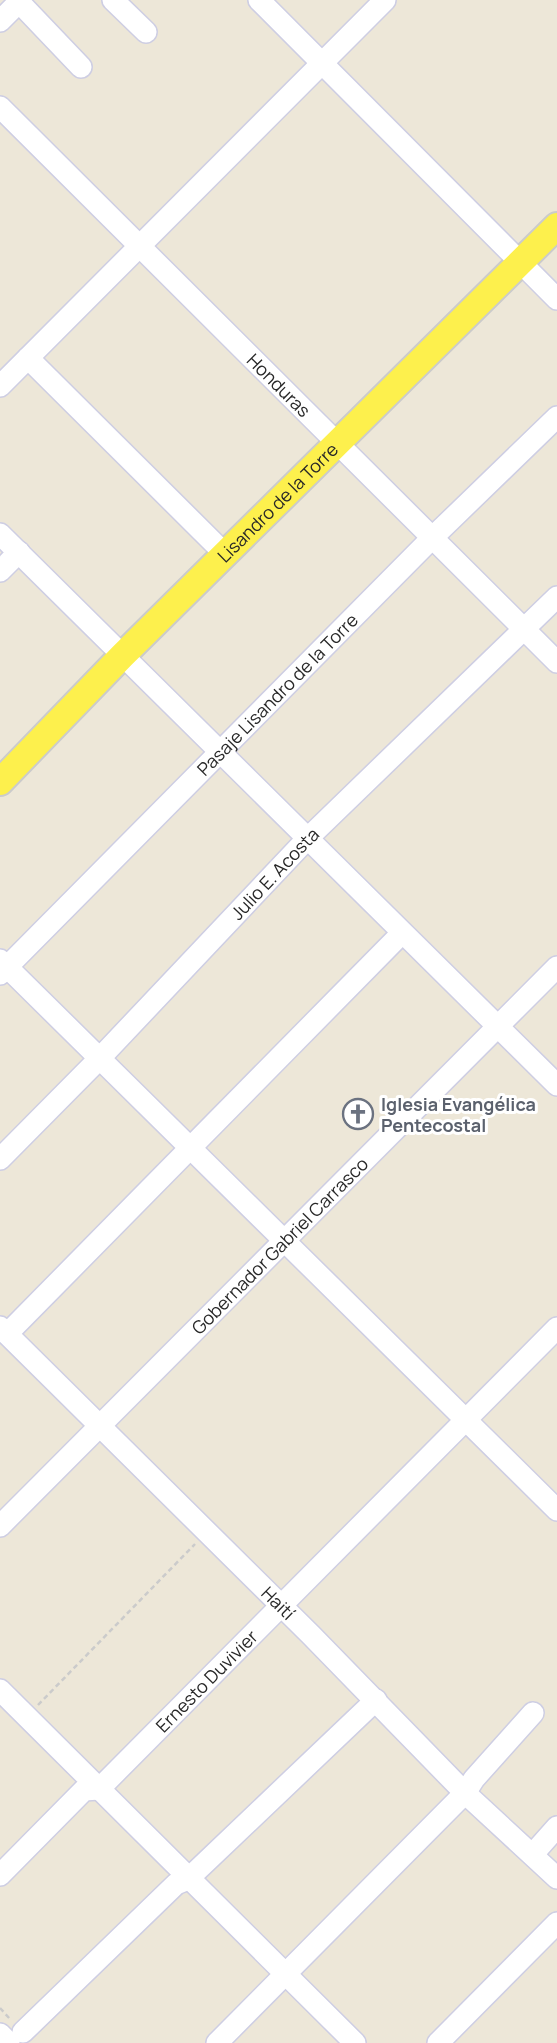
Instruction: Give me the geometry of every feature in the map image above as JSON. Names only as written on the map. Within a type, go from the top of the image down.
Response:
[{"type":"main road","name":"Lisandro de la Torre","points":[[0,782],[122,656],[557,226]]},
{"type":"street","points":[[113,0],[146,32]]},
{"type":"street","points":[[259,0],[557,299]]},
{"type":"street","points":[[0,386],[385,0]]},
{"type":"street","points":[[0,21],[20,1],[81,67]]},
{"type":"street","name":"Honduras","points":[[0,107],[557,662]]},
{"type":"street","points":[[27,358],[225,554]]},
{"type":"street","name":"Pasaje Lisandro de la Torre","points":[[2,967],[557,417]]},
{"type":"street","points":[[0,534],[557,1085]]},
{"type":"street","points":[[0,572],[19,552]]},
{"type":"street","name":"Julio E. Acosta","points":[[0,1158],[100,1058],[307,839],[557,597]]},
{"type":"street","points":[[4,1331],[191,1148],[402,933]]},
{"type":"street","points":[[2,967],[100,1058],[284,1238],[557,1510]]},
{"type":"street","name":"Gobernador Gabriel Carrasco","points":[[0,1526],[101,1427],[284,1238],[557,967]]},
{"type":"street","name":"Ernesto Duvivier","points":[[0,1874],[84,1790],[99,1788],[557,1328]]},
{"type":"street","name":"Haití","points":[[4,1331],[376,1700],[465,1793],[557,1878]]},
{"type":"street","points":[[2,1697],[99,1788],[355,2043]]},
{"type":"street","points":[[0,2035],[16,2037],[176,1884],[188,1879],[376,1700]]},
{"type":"street","points":[[217,2043],[465,1793],[474,1779],[533,1713]]},
{"type":"street","points":[[533,1854],[557,1827]]},
{"type":"street","points":[[438,2043],[557,1923]]},
{"type":"path","points":[[26,1717],[207,1532]]},
{"type":"place","name":"Iglesia Evangélica Pentecostal","points":[[358,1114]]}]
